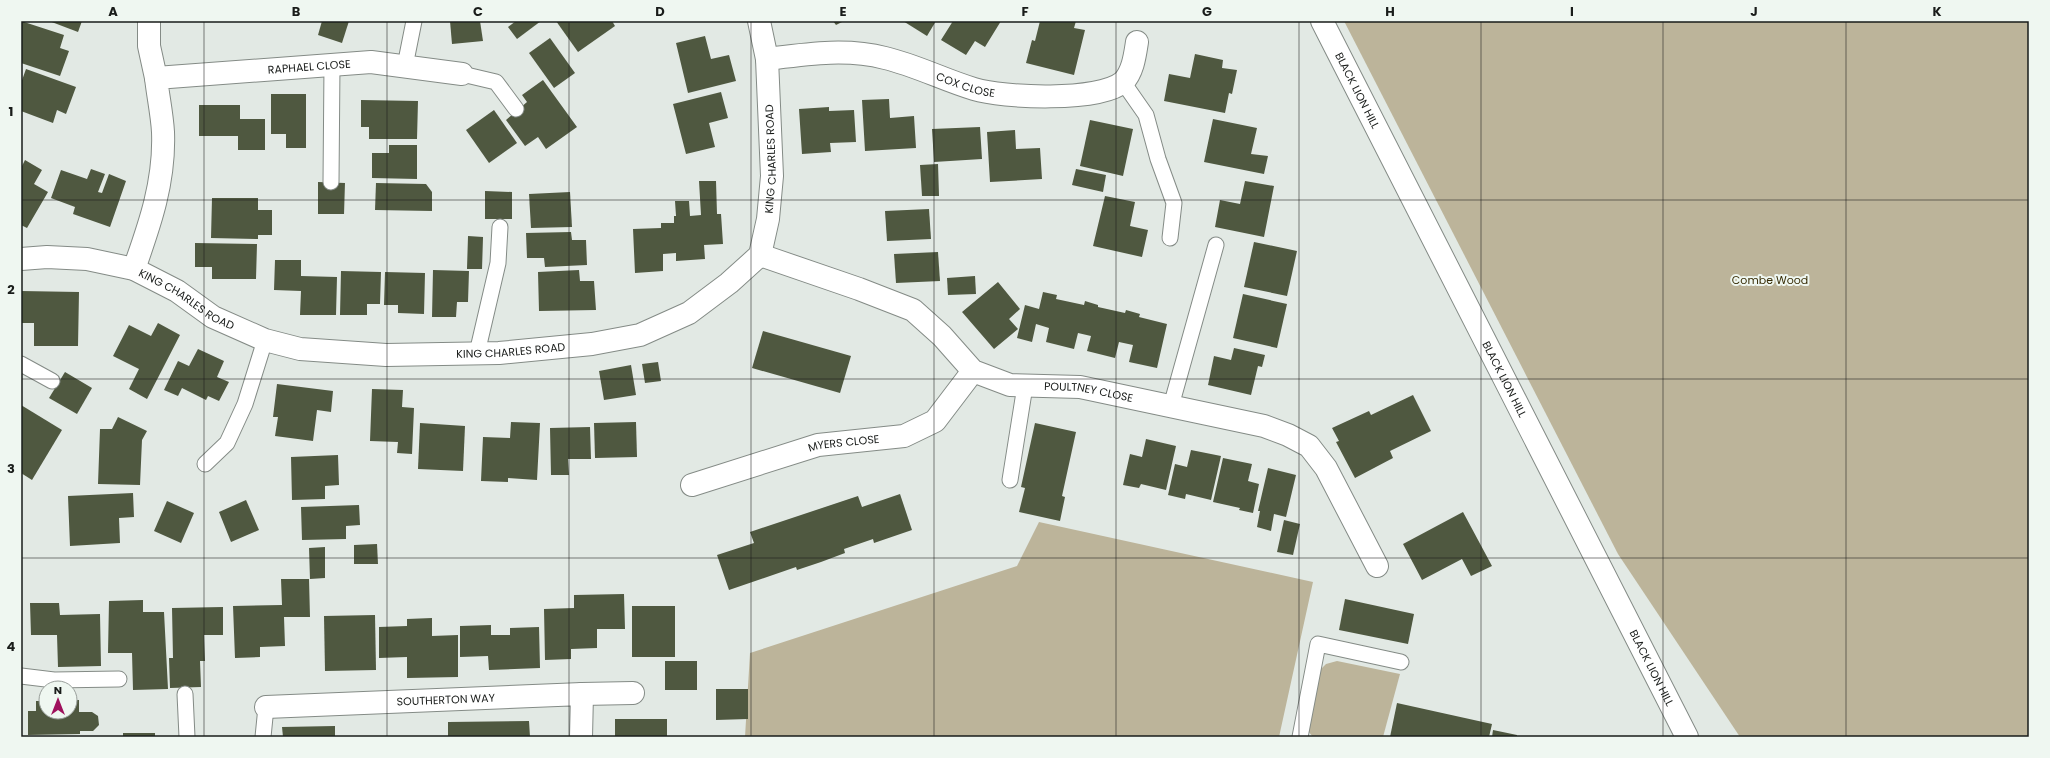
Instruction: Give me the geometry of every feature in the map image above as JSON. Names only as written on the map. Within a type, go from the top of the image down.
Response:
[{"type":"street","points":[[134,269],[156,202],[162,166],[163,132],[156,78],[149,46],[149,21]]},
{"type":"street","name":"KING CHARLES ROAD","points":[[21,259],[47,257],[87,259],[134,269],[177,291],[213,317],[265,340],[300,349],[386,355],[499,352],[573,346],[640,335],[690,313],[729,283],[760,255],[768,219],[772,176],[767,58],[759,21]]},
{"type":"street","name":"BLACK LION HILL","points":[[1322,21],[1686,737]]},
{"type":"street","points":[[1123,82],[1133,64],[1137,42]]},
{"type":"street","name":"COX CLOSE","points":[[767,58],[820,52],[853,52],[886,58],[975,89],[1009,96],[1047,96],[1102,91],[1123,82]]},
{"type":"street","name":"RAPHAEL CLOSE","points":[[156,78],[370,62],[462,74]]},
{"type":"street","name":"POULTNEY CLOSE","points":[[760,255],[859,289],[913,310],[942,336],[973,370],[1010,385],[1057,385],[1080,387],[1264,426],[1288,435],[1309,446],[1326,468],[1377,566]]},
{"type":"street","name":"MYERS CLOSE","points":[[692,485],[818,445],[904,436],[935,421],[973,370]]},
{"type":"street","name":"SOUTHERTON WAY","points":[[266,707],[632,693]]},
{"type":"street","points":[[581,737],[582,694]]},
{"type":"lane","points":[[405,66],[414,21]]},
{"type":"lane","points":[[331,182],[332,65]]},
{"type":"lane","points":[[462,74],[496,82],[516,108]]},
{"type":"lane","points":[[1123,82],[1146,115],[1158,159],[1174,203],[1170,238]]},
{"type":"lane","points":[[477,352],[498,263],[500,227]]},
{"type":"lane","points":[[1171,406],[1216,245]]},
{"type":"lane","points":[[205,464],[227,443],[245,404],[265,340]]},
{"type":"lane","points":[[21,364],[52,381]]},
{"type":"lane","points":[[1010,480],[1025,386]]},
{"type":"lane","points":[[1300,737],[1318,644],[1401,662]]},
{"type":"lane","points":[[21,676],[54,680],[119,679]]},
{"type":"lane","points":[[185,694],[187,737]]},
{"type":"lane","points":[[263,737],[265,735],[266,707]]},
{"type":"green space","name":"Combe Wood","points":[[1344,21],[2029,21],[2029,737],[1740,737],[1618,554]]},
{"type":"green space","points":[[1039,522],[1313,582],[1279,737],[745,737],[750,653],[1017,566]]},
{"type":"green space","points":[[1337,661],[1400,674],[1383,737],[1313,737],[1308,731],[1319,671],[1326,664]]},
{"type":"building","points":[[21,21],[64,35],[60,48],[69,51],[60,76],[21,63]]},
{"type":"building","points":[[49,21],[82,21],[78,32]]},
{"type":"building","points":[[322,21],[349,21],[342,43],[318,35]]},
{"type":"building","points":[[450,21],[480,21],[483,41],[452,44]]},
{"type":"building","points":[[516,21],[541,21],[517,39],[508,27]]},
{"type":"building","points":[[556,21],[612,21],[615,26],[578,52]]},
{"type":"building","points":[[833,21],[844,21],[836,25]]},
{"type":"building","points":[[903,21],[936,21],[927,36]]},
{"type":"building","points":[[953,21],[1001,21],[985,47],[975,41],[966,55],[941,40]]},
{"type":"building","points":[[1040,21],[1076,21],[1074,28],[1085,30],[1074,75],[1026,63],[1032,40],[1035,41]]},
{"type":"building","points":[[705,36],[711,59],[729,55],[736,81],[688,93],[676,43]]},
{"type":"building","points":[[550,38],[575,73],[554,88],[529,53]]},
{"type":"building","points":[[1195,54],[1223,60],[1222,68],[1237,70],[1232,94],[1229,93],[1225,113],[1164,101],[1169,74],[1190,78]]},
{"type":"building","points":[[26,69],[76,87],[66,114],[57,110],[53,123],[21,111],[21,83]]},
{"type":"building","points":[[543,80],[577,127],[546,149],[538,137],[525,146],[506,120],[527,102],[522,95]]},
{"type":"building","points":[[721,92],[728,118],[709,123],[715,147],[686,154],[673,104]]},
{"type":"building","points":[[271,94],[306,94],[306,148],[286,148],[286,134],[271,134]]},
{"type":"building","points":[[889,99],[890,118],[914,116],[916,148],[865,151],[862,100]]},
{"type":"building","points":[[361,100],[418,101],[417,139],[369,139],[369,127],[361,127]]},
{"type":"building","points":[[199,105],[240,105],[240,119],[265,119],[265,150],[238,150],[238,136],[199,136]]},
{"type":"building","points":[[829,107],[829,111],[854,110],[856,142],[830,143],[831,152],[802,154],[799,109]]},
{"type":"building","points":[[494,110],[517,143],[489,163],[466,130]]},
{"type":"building","points":[[1213,119],[1257,128],[1251,154],[1268,156],[1264,174],[1204,162]]},
{"type":"building","points":[[1090,120],[1133,129],[1123,176],[1080,166]]},
{"type":"building","points":[[980,127],[982,159],[934,162],[932,129]]},
{"type":"building","points":[[1015,130],[1016,149],[1040,148],[1042,179],[990,182],[987,132]]},
{"type":"building","points":[[389,145],[417,145],[417,179],[372,178],[372,153],[389,153]]},
{"type":"building","points":[[25,160],[42,170],[34,184],[48,192],[27,228],[21,225],[21,168]]},
{"type":"building","points":[[938,164],[939,196],[922,196],[920,165]]},
{"type":"building","points":[[91,169],[105,174],[98,192],[102,193],[109,174],[126,181],[110,227],[73,214],[75,207],[51,198],[61,170],[87,179]]},
{"type":"building","points":[[1076,169],[1106,175],[1103,192],[1072,185]]},
{"type":"building","points":[[699,181],[716,181],[717,214],[721,214],[723,244],[704,245],[705,259],[676,261],[676,253],[663,254],[663,271],[635,273],[633,229],[661,228],[661,223],[674,223],[674,216],[676,216],[675,201],[689,201],[690,216],[701,215]]},
{"type":"building","points":[[1245,181],[1274,186],[1264,237],[1215,227],[1220,200],[1240,204]]},
{"type":"building","points":[[318,182],[345,183],[344,214],[318,214]]},
{"type":"building","points":[[376,183],[426,184],[432,192],[432,211],[375,210]]},
{"type":"building","points":[[485,191],[512,192],[512,219],[485,219]]},
{"type":"building","points":[[570,192],[572,227],[531,228],[529,194]]},
{"type":"building","points":[[1105,196],[1135,202],[1130,226],[1148,230],[1142,257],[1093,246]]},
{"type":"building","points":[[212,198],[258,198],[258,210],[272,210],[272,235],[258,235],[258,239],[211,238]]},
{"type":"building","points":[[929,209],[931,239],[887,241],[885,211]]},
{"type":"building","points":[[571,232],[572,240],[586,240],[587,265],[545,267],[544,258],[527,258],[526,233]]},
{"type":"building","points":[[468,236],[483,237],[482,269],[467,269]]},
{"type":"building","points":[[1254,242],[1297,251],[1287,296],[1244,287]]},
{"type":"building","points":[[195,243],[257,244],[256,279],[212,279],[212,267],[195,267]]},
{"type":"building","points":[[938,252],[940,281],[896,283],[894,254]]},
{"type":"building","points":[[275,260],[301,260],[301,276],[337,277],[336,315],[300,315],[301,291],[274,290]]},
{"type":"building","points":[[433,270],[469,271],[468,302],[457,302],[456,317],[432,317]]},
{"type":"building","points":[[579,270],[580,281],[594,281],[596,310],[539,311],[538,272]]},
{"type":"building","points":[[341,271],[381,272],[380,304],[367,304],[367,315],[340,315]]},
{"type":"building","points":[[385,272],[425,273],[424,314],[398,313],[398,305],[384,305]]},
{"type":"building","points":[[975,276],[976,294],[948,295],[947,278]]},
{"type":"building","points":[[998,282],[1020,309],[1009,319],[1018,329],[994,349],[962,312]]},
{"type":"building","points":[[21,291],[79,292],[78,346],[34,346],[34,323],[21,323]]},
{"type":"building","points":[[1043,292],[1057,295],[1056,299],[1084,305],[1085,301],[1098,305],[1098,307],[1125,313],[1126,310],[1140,314],[1139,317],[1167,324],[1157,368],[1129,362],[1133,345],[1119,342],[1115,358],[1087,351],[1091,336],[1078,333],[1074,349],[1046,342],[1049,328],[1036,324],[1032,342],[1017,338],[1025,305],[1039,309]]},
{"type":"building","points":[[1243,294],[1287,304],[1277,348],[1233,338]]},
{"type":"building","points":[[158,323],[180,335],[147,399],[129,389],[139,369],[113,356],[129,325],[151,336]]},
{"type":"building","points":[[763,331],[851,356],[840,393],[752,368]]},
{"type":"building","points":[[1234,348],[1265,355],[1262,367],[1258,366],[1251,395],[1208,385],[1214,356],[1231,360]]},
{"type":"building","points":[[198,349],[224,361],[217,377],[229,382],[219,401],[208,396],[206,400],[182,388],[178,396],[164,390],[178,361],[189,366]]},
{"type":"building","points":[[658,362],[661,381],[645,383],[642,364]]},
{"type":"building","points":[[631,365],[636,395],[604,400],[599,371]]},
{"type":"building","points":[[65,372],[92,388],[77,414],[49,398]]},
{"type":"building","points":[[277,384],[333,391],[331,412],[317,410],[313,441],[275,436],[278,417],[273,417]]},
{"type":"building","points":[[372,389],[403,390],[402,407],[414,408],[412,454],[397,453],[398,442],[370,441]]},
{"type":"building","points":[[1413,395],[1431,431],[1390,451],[1393,458],[1355,478],[1336,442],[1339,441],[1332,428],[1369,411],[1371,415]]},
{"type":"building","points":[[21,405],[62,430],[32,480],[21,473]]},
{"type":"building","points":[[118,417],[147,431],[142,440],[140,485],[98,484],[100,429],[112,429]]},
{"type":"building","points":[[511,422],[540,423],[537,480],[508,478],[508,482],[481,481],[483,437],[510,438]]},
{"type":"building","points":[[636,422],[637,457],[595,458],[594,423]]},
{"type":"building","points":[[420,423],[465,426],[463,471],[418,469]]},
{"type":"building","points":[[1035,423],[1076,432],[1062,496],[1065,497],[1060,521],[1019,512],[1025,488],[1021,487]]},
{"type":"building","points":[[590,427],[591,459],[568,459],[569,475],[551,475],[550,428]]},
{"type":"building","points":[[1146,439],[1176,446],[1166,490],[1141,484],[1139,488],[1123,485],[1130,454],[1142,457]]},
{"type":"building","points":[[1191,450],[1221,456],[1211,500],[1186,494],[1185,499],[1168,495],[1175,464],[1187,467]]},
{"type":"building","points":[[338,455],[339,485],[325,486],[325,499],[292,500],[291,457]]},
{"type":"building","points":[[1223,458],[1252,464],[1248,481],[1259,484],[1253,513],[1239,510],[1240,508],[1213,502]]},
{"type":"building","points":[[1268,468],[1296,475],[1286,517],[1274,514],[1271,531],[1257,527],[1260,511],[1258,511]]},
{"type":"building","points":[[133,493],[134,517],[119,518],[120,543],[70,546],[68,496]]},
{"type":"building","points":[[900,494],[912,530],[874,543],[873,539],[844,549],[845,553],[821,562],[797,570],[796,567],[729,590],[717,555],[754,543],[750,532],[858,496],[862,507]]},
{"type":"building","points":[[246,500],[259,530],[231,542],[219,512]]},
{"type":"building","points":[[167,501],[194,513],[181,543],[154,531]]},
{"type":"building","points":[[359,505],[360,525],[346,526],[346,539],[302,540],[301,507]]},
{"type":"building","points":[[1463,512],[1492,566],[1471,576],[1462,559],[1422,580],[1403,544]]},
{"type":"building","points":[[1284,520],[1300,524],[1293,555],[1277,552]]},
{"type":"building","points":[[377,544],[378,564],[354,564],[354,545]]},
{"type":"building","points":[[325,547],[325,578],[310,579],[309,548]]},
{"type":"building","points":[[281,579],[309,579],[310,617],[284,617],[285,646],[260,647],[260,657],[235,658],[233,606],[282,605]]},
{"type":"building","points":[[624,594],[625,629],[597,629],[597,648],[571,649],[571,659],[545,660],[544,609],[574,608],[574,595]]},
{"type":"building","points":[[1345,599],[1414,614],[1408,644],[1339,630]]},
{"type":"building","points":[[143,600],[143,612],[164,612],[168,689],[133,690],[132,653],[108,653],[109,601]]},
{"type":"building","points":[[30,603],[59,603],[60,615],[100,614],[101,666],[58,667],[57,635],[31,635]]},
{"type":"building","points":[[632,606],[675,606],[675,657],[632,657]]},
{"type":"building","points":[[223,607],[223,635],[204,635],[205,661],[200,661],[201,687],[170,688],[169,658],[173,658],[172,608]]},
{"type":"building","points":[[375,615],[376,670],[325,671],[324,616]]},
{"type":"building","points":[[432,618],[432,636],[458,635],[458,677],[407,678],[407,657],[379,658],[379,627],[407,626],[407,619]]},
{"type":"building","points":[[491,625],[491,635],[510,635],[510,628],[539,627],[540,668],[489,670],[488,656],[460,657],[460,626]]},
{"type":"building","points":[[665,661],[697,661],[697,690],[665,690]]},
{"type":"building","points":[[716,689],[748,689],[748,719],[716,720]]},
{"type":"building","points":[[79,700],[79,712],[92,712],[98,716],[99,725],[93,731],[80,731],[80,734],[28,735],[28,711],[36,711],[36,701],[38,701],[38,720],[78,720]]},
{"type":"building","points":[[1397,703],[1492,724],[1489,737],[1390,737]]},
{"type":"building","points":[[615,719],[667,719],[667,737],[615,737]]},
{"type":"building","points":[[529,721],[530,737],[448,737],[448,722]]},
{"type":"building","points":[[335,726],[335,737],[283,737],[282,727]]},
{"type":"building","points":[[1493,730],[1517,735],[1517,737],[1492,737]]},
{"type":"building","points":[[123,733],[155,733],[155,737],[123,737]]}]
